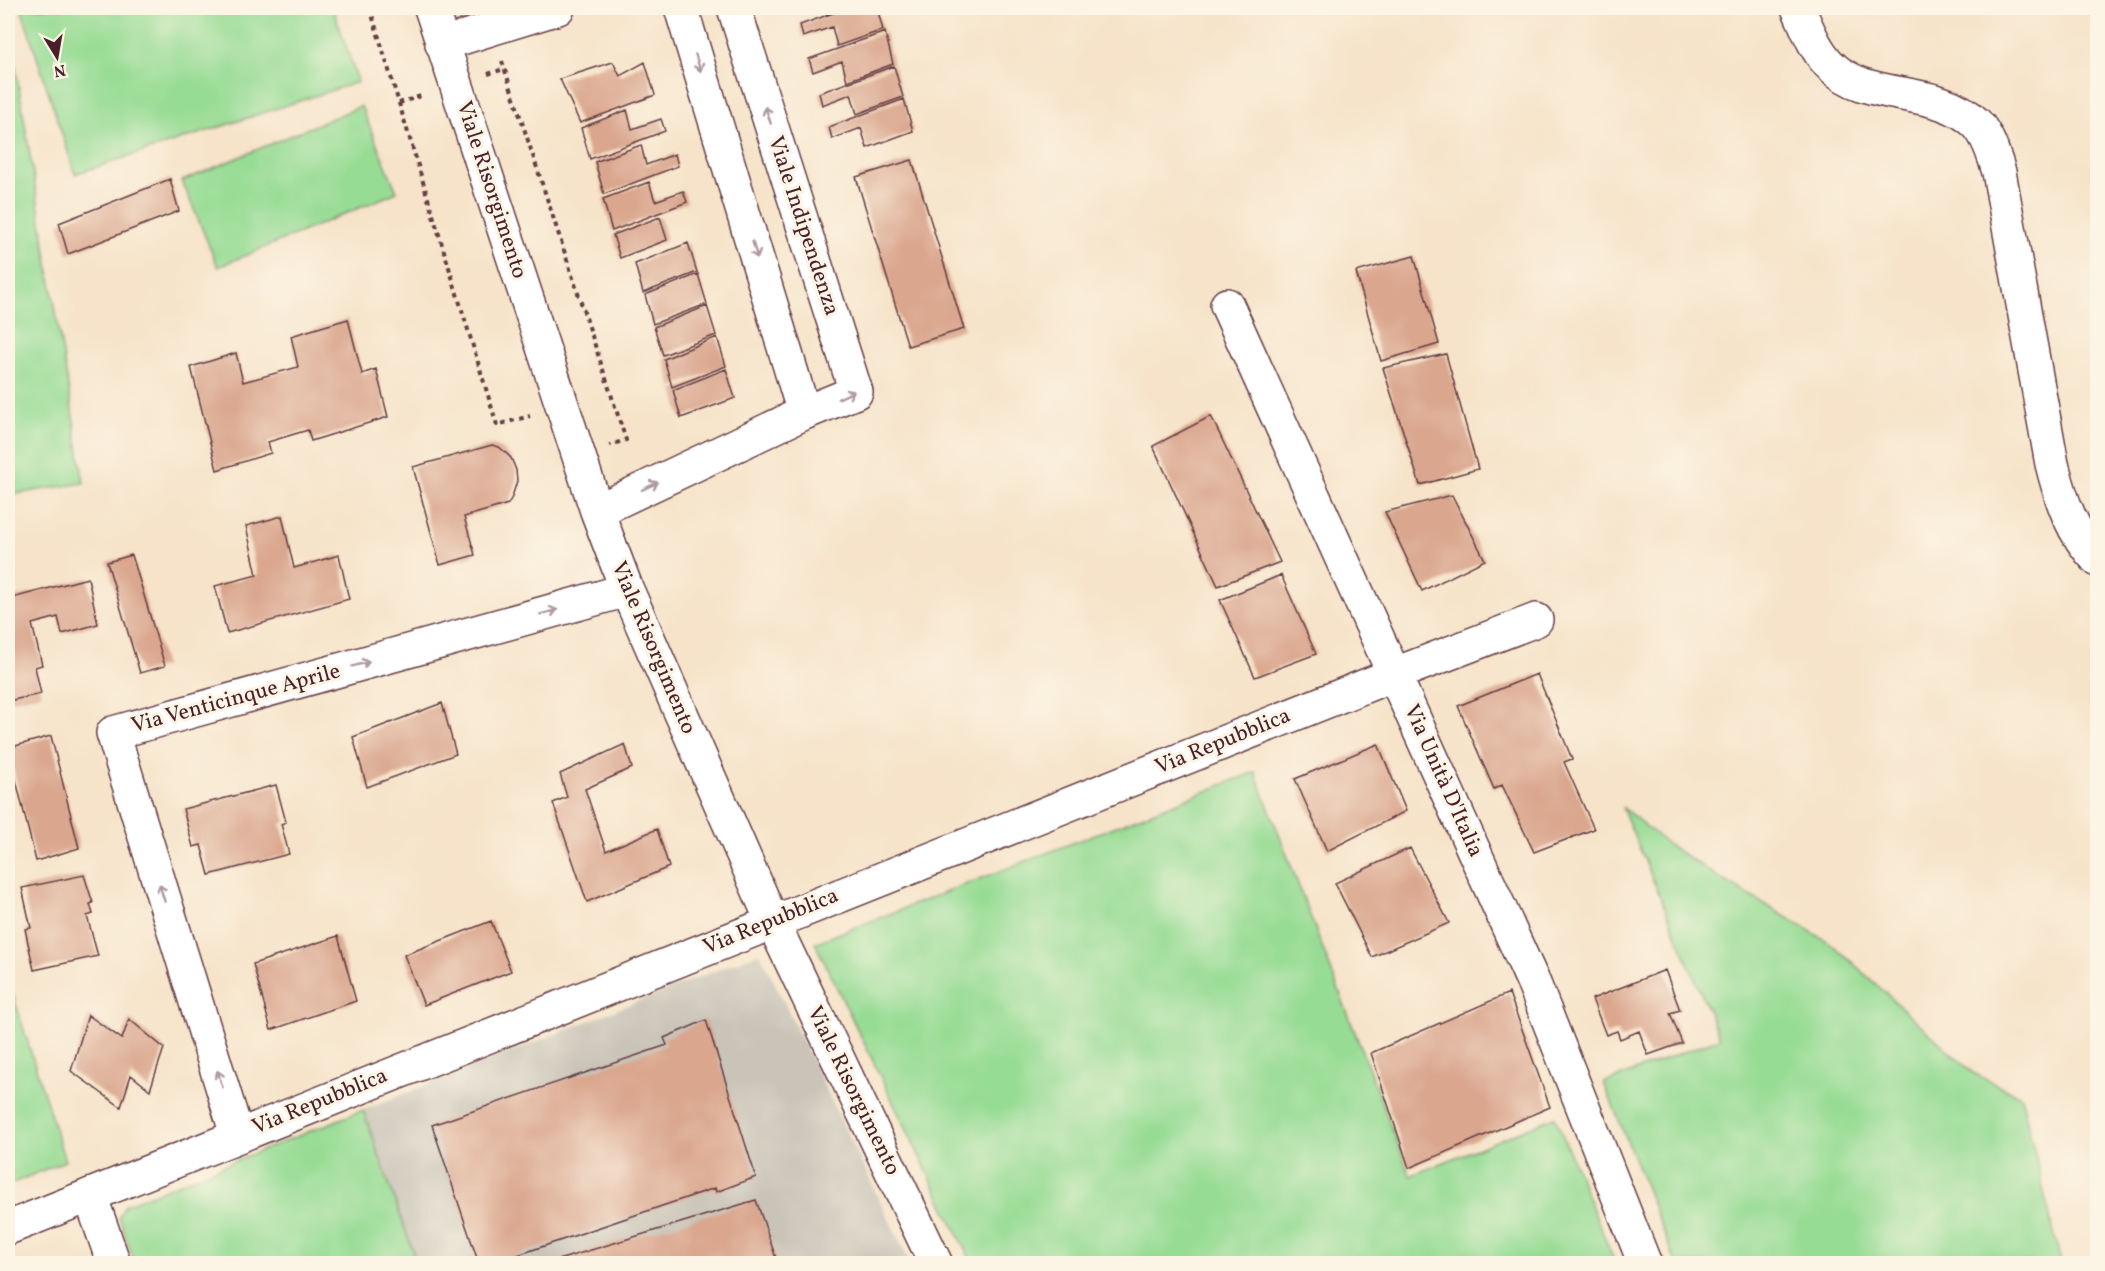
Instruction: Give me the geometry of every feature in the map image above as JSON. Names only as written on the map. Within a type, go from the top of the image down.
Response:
[{"type":"street","name":"Viale Risorgimento","points":[[431,8],[578,456],[627,590],[773,923],[936,1263]]},
{"type":"street","points":[[442,44],[558,8]]},
{"type":"street","points":[[681,8],[804,413]]},
{"type":"street","name":"Viale Indipendenza","points":[[597,511],[804,413],[856,392],[734,8]]},
{"type":"street","points":[[1798,8],[1813,41],[1830,64],[1855,82],[1940,102],[1961,112],[1977,124],[1991,147],[1999,172],[2050,452],[2062,502],[2077,535],[2097,560]]},
{"type":"street","name":"Via Unità D'Italia","points":[[1227,305],[1535,986],[1645,1263]]},
{"type":"street","name":"Via Venticinque Aprile","points":[[237,1135],[112,733],[627,590]]},
{"type":"street","name":"Via Repubblica","points":[[8,1228],[1395,674],[1536,620]]},
{"type":"street","points":[[90,1195],[114,1263]]},
{"type":"path","points":[[370,8],[497,425]]},
{"type":"path","points":[[491,28],[626,440],[578,456]]},
{"type":"shaded area","points":[[760,953],[910,1263],[417,1263],[363,1110]]},
{"type":"green space","points":[[21,8],[333,8],[358,82],[75,174]]},
{"type":"green space","points":[[8,21],[84,483],[8,495]]},
{"type":"green space","points":[[361,106],[397,192],[218,267],[182,181]]},
{"type":"green space","points":[[1255,772],[1410,1176],[1555,1117],[1615,1263],[972,1263],[815,943]]},
{"type":"green space","points":[[1622,807],[1670,846],[1832,944],[1973,1073],[2021,1096],[2061,1263],[1676,1263],[1604,1083],[1720,1038]]},
{"type":"green space","points":[[8,979],[65,1161],[8,1185]]},
{"type":"green space","points":[[363,1110],[417,1263],[135,1263],[119,1217],[125,1205]]},
{"type":"building","points":[[825,8],[844,8],[827,14]]},
{"type":"building","points":[[847,8],[877,8],[883,30],[837,46],[832,27],[803,37],[800,25]]},
{"type":"building","points":[[885,32],[893,64],[847,81],[842,61],[813,72],[809,59]]},
{"type":"building","points":[[613,62],[620,76],[645,62],[655,95],[580,123],[560,79]]},
{"type":"building","points":[[894,66],[903,97],[857,114],[851,94],[822,105],[819,93]]},
{"type":"building","points":[[904,99],[913,131],[867,148],[861,128],[832,139],[829,127]]},
{"type":"building","points":[[627,110],[632,129],[661,119],[665,131],[590,159],[581,128]]},
{"type":"building","points":[[641,145],[646,165],[675,154],[678,166],[604,194],[595,162]]},
{"type":"building","points":[[912,160],[964,329],[908,346],[856,177]]},
{"type":"building","points":[[170,179],[179,211],[68,254],[59,223]]},
{"type":"building","points":[[649,182],[655,201],[683,191],[687,202],[612,231],[603,199]]},
{"type":"building","points":[[660,217],[667,240],[620,258],[613,235]]},
{"type":"building","points":[[688,243],[697,272],[643,293],[635,264]]},
{"type":"building","points":[[1414,256],[1439,344],[1381,361],[1356,272]]},
{"type":"building","points":[[698,274],[707,304],[653,324],[645,295]]},
{"type":"building","points":[[707,306],[716,335],[663,355],[654,327]]},
{"type":"building","points":[[348,319],[362,374],[376,369],[388,417],[311,441],[308,430],[268,442],[271,453],[217,470],[191,367],[236,353],[243,382],[298,367],[291,336]]},
{"type":"building","points":[[717,337],[726,366],[672,387],[664,359]]},
{"type":"building","points":[[1446,354],[1478,469],[1420,485],[1383,368]]},
{"type":"building","points":[[726,369],[735,398],[681,418],[673,390]]},
{"type":"building","points":[[1211,416],[1280,562],[1218,586],[1153,446]]},
{"type":"building","points":[[492,445],[499,447],[511,458],[516,470],[517,481],[512,497],[508,504],[464,517],[475,555],[440,565],[413,467]]},
{"type":"building","points":[[1452,495],[1485,560],[1422,591],[1385,512]]},
{"type":"building","points":[[282,516],[294,568],[339,555],[349,599],[227,633],[215,586],[257,575],[246,526]]},
{"type":"building","points":[[132,555],[165,666],[140,673],[107,562]]},
{"type":"building","points":[[1281,575],[1316,654],[1255,677],[1220,600]]},
{"type":"building","points":[[88,578],[98,624],[62,634],[58,617],[32,624],[42,665],[35,667],[41,694],[8,701],[8,599]]},
{"type":"building","points":[[1537,674],[1572,759],[1564,762],[1594,829],[1534,852],[1502,785],[1494,789],[1458,706]]},
{"type":"building","points":[[442,703],[456,754],[367,787],[353,737]]},
{"type":"building","points":[[51,736],[79,848],[36,861],[8,748]]},
{"type":"building","points":[[625,744],[632,768],[585,789],[606,851],[657,829],[669,867],[587,902],[553,803],[567,797],[560,774]]},
{"type":"building","points":[[1378,744],[1406,811],[1327,851],[1295,779]]},
{"type":"building","points":[[276,785],[286,822],[281,824],[289,854],[209,875],[201,845],[193,847],[183,809]]},
{"type":"building","points":[[1410,848],[1449,923],[1372,957],[1335,883]]},
{"type":"building","points":[[84,875],[93,903],[90,904],[93,914],[87,916],[98,956],[34,970],[25,929],[31,928],[22,888]]},
{"type":"building","points":[[491,921],[511,971],[424,1005],[404,955]]},
{"type":"building","points":[[338,936],[356,1001],[271,1030],[253,964]]},
{"type":"building","points":[[1665,970],[1680,1010],[1670,1013],[1682,1043],[1648,1055],[1639,1031],[1620,1039],[1617,1031],[1606,1035],[1592,999]]},
{"type":"building","points":[[1509,993],[1550,1107],[1409,1168],[1371,1053]]},
{"type":"building","points":[[88,1015],[122,1039],[129,1019],[164,1048],[150,1090],[131,1075],[121,1107],[71,1071]]},
{"type":"building","points":[[706,1020],[756,1177],[716,1192],[715,1188],[491,1264],[479,1264],[432,1125],[667,1045],[664,1038]]},
{"type":"building","points":[[756,1200],[778,1264],[548,1264],[548,1263]]}]
